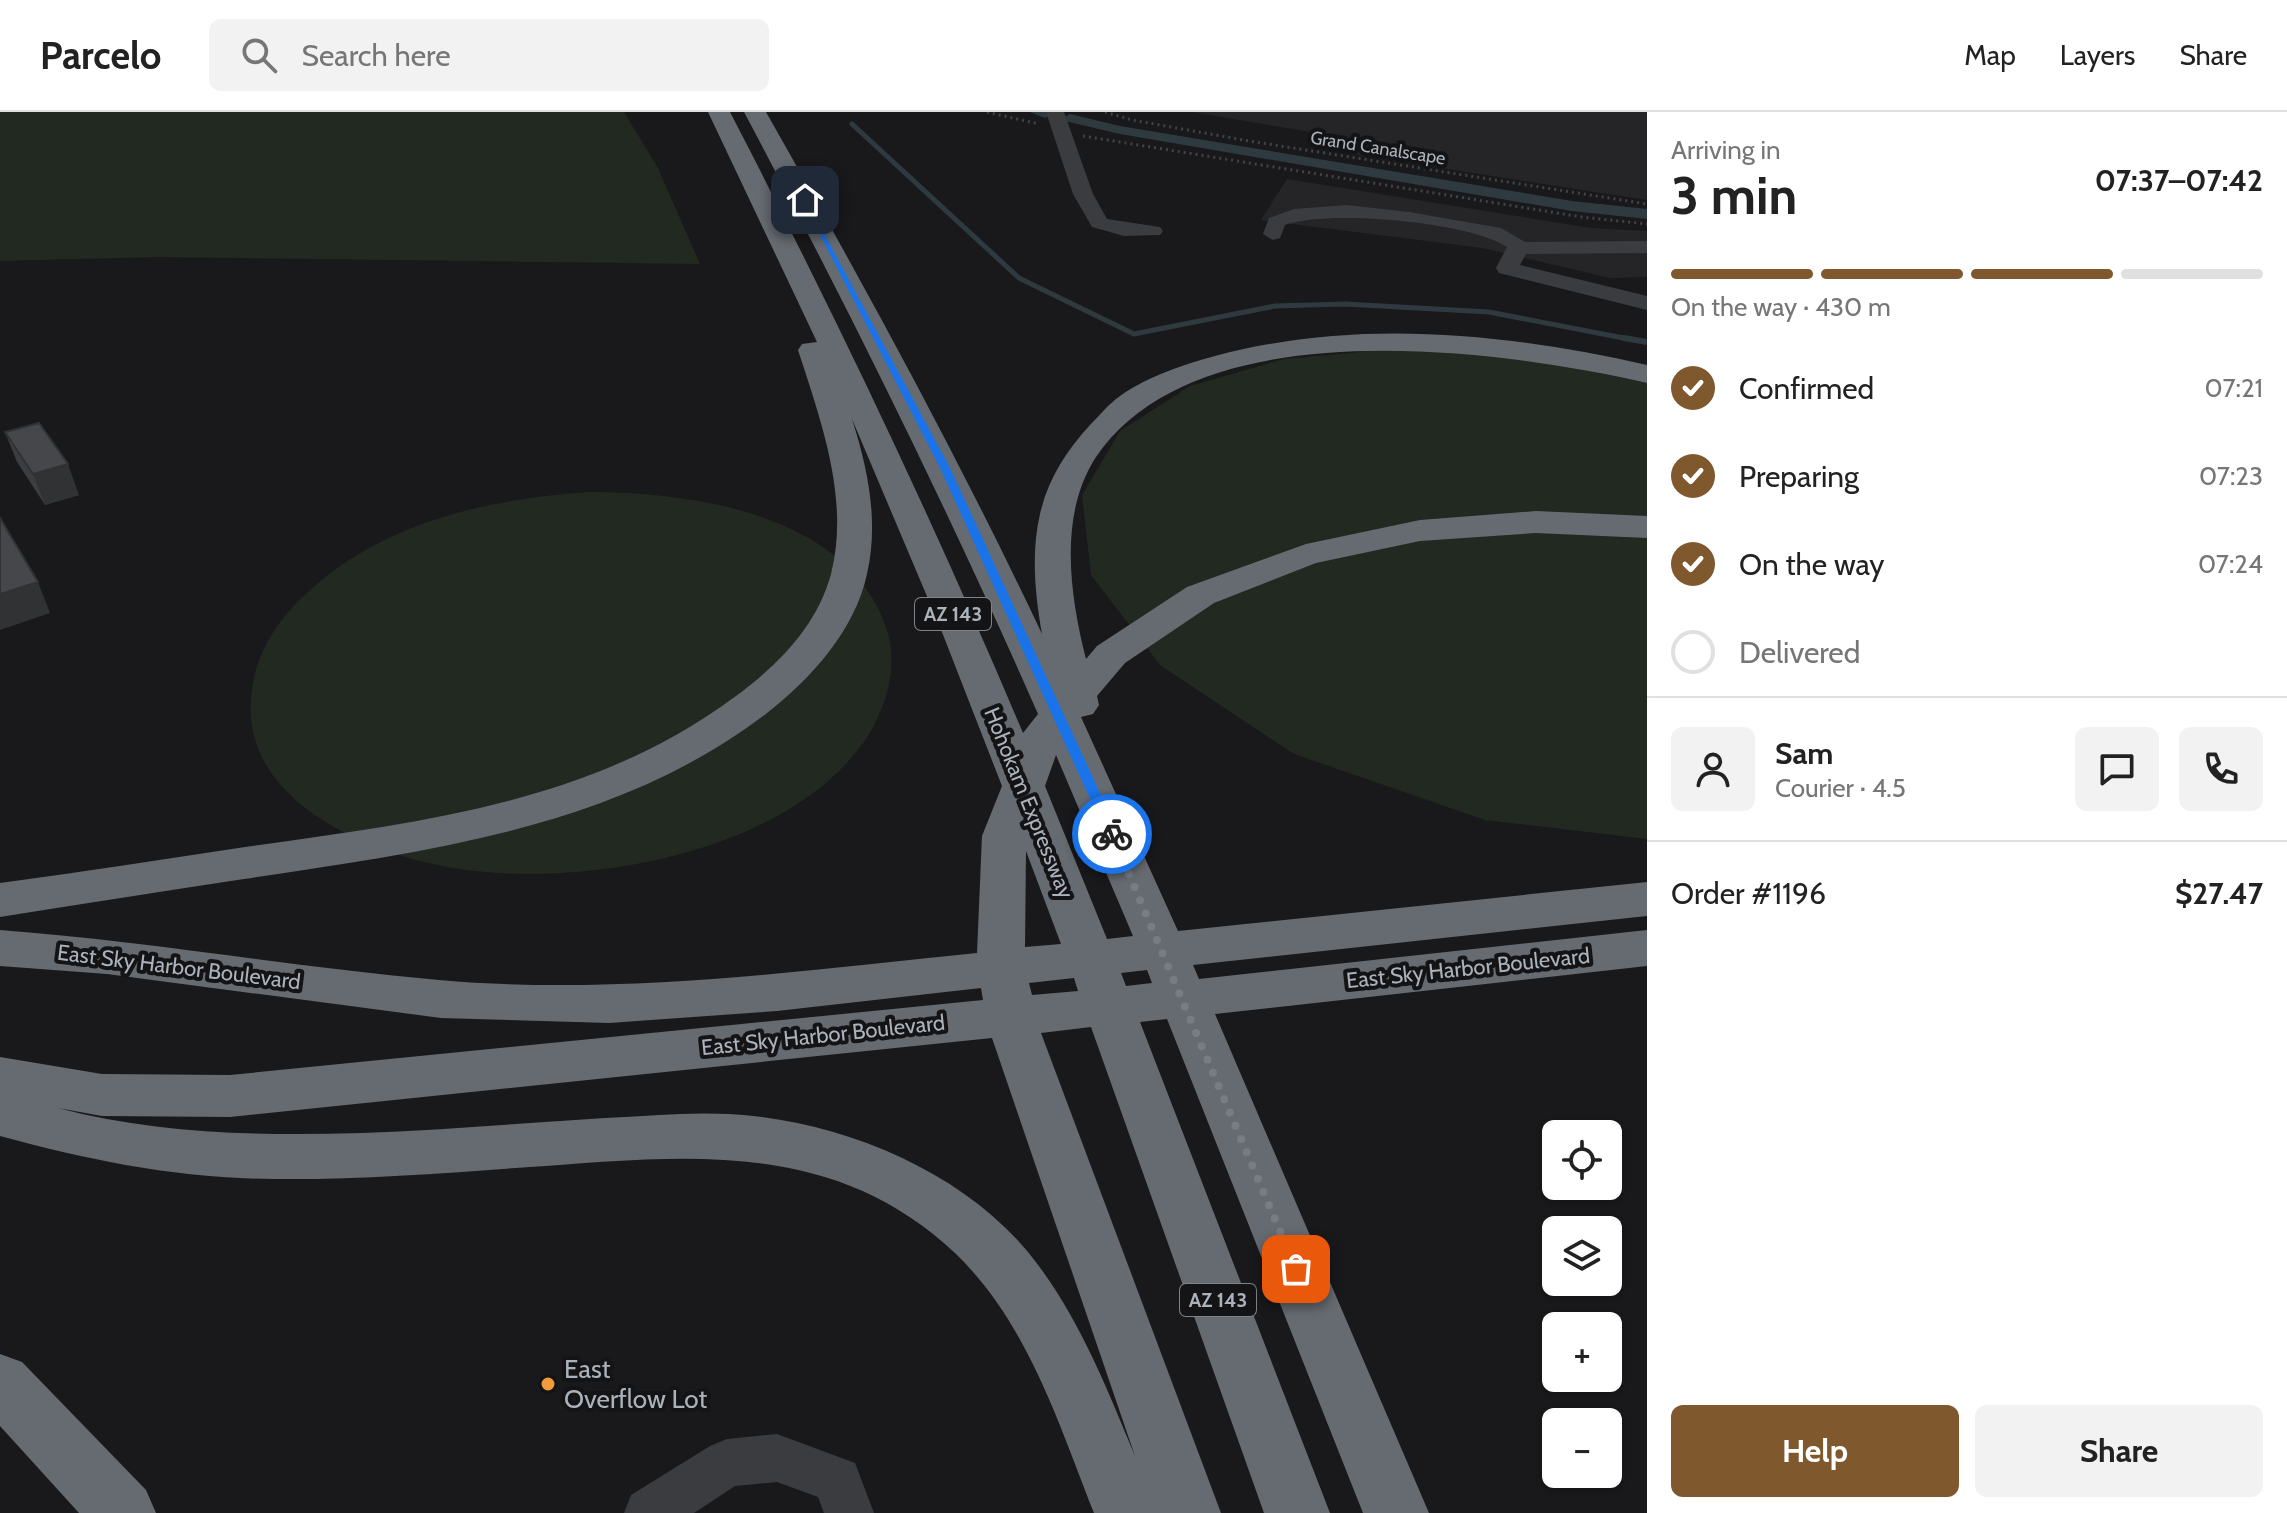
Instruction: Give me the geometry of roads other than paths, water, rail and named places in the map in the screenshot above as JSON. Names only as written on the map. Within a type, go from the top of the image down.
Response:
[{"type":"highway","name":"Hohokam Expressway","points":[[719,112],[828,328],[889,462],[1053,861],[1297,1513]]},
{"type":"highway","name":"AZ 143","points":[[755,112],[846,274],[926,428],[1123,857],[1396,1513]]},
{"type":"highway","points":[[0,900],[434,834],[528,813],[603,787],[674,755],[734,719],[781,681],[832,618],[849,576],[855,534],[847,470],[831,406],[802,317],[770,244],[761,192]]},
{"type":"highway","points":[[1123,857],[1064,657],[1056,619],[1053,579],[1057,523],[1070,477],[1091,440],[1114,417],[1145,396],[1198,371],[1259,354],[1337,343],[1404,340],[1485,344],[1576,358],[1647,374]]},
{"type":"highway","points":[[1188,1513],[1047,1123],[1020,1045],[1006,990],[999,924],[1001,859],[1010,814],[1026,769],[1060,710],[1088,675],[1137,632],[1177,606],[1242,574],[1312,550],[1386,534],[1539,522],[1647,527]]},
{"type":"highway","points":[[1070,960],[1290,920],[1647,874]]},
{"type":"highway","name":"East Sky Harbor Boulevard","points":[[0,948],[107,956],[441,999],[552,1004],[716,998],[1647,899]]},
{"type":"highway","name":"East Sky Harbor Boulevard","points":[[0,1078],[102,1095],[230,1096],[1252,992],[1647,948]]},
{"type":"highway","points":[[0,1115],[118,1142],[244,1156],[342,1156],[729,1136],[788,1143],[853,1161],[882,1173],[939,1208],[968,1230],[1017,1283],[1049,1335],[1127,1513]]},
{"type":"highway","points":[[0,1382],[123,1513]]},
{"type":"street","points":[[1058,121],[1083,194],[1099,223],[1124,230],[1153,231]]},
{"type":"street","points":[[1273,234],[1276,222],[1287,215],[1346,212],[1486,231],[1510,239],[1517,248]]},
{"type":"street","points":[[1517,248],[1647,247]]},
{"type":"street","points":[[1517,248],[1507,268],[1647,303]]},
{"type":"street","points":[[649,1513],[727,1463],[777,1458],[837,1480],[849,1513]]},
{"type":"waterway","points":[[1037,112],[1045,114]]},
{"type":"waterway","points":[[1070,118],[1120,130],[1572,206],[1647,214]]},
{"type":"waterway","points":[[852,124],[1019,278],[1134,334],[1275,306],[1345,304],[1489,312],[1634,340]]},
{"type":"waterway","points":[[1624,338],[1647,342]]},
{"type":"place","name":"East Overflow Lot","points":[[548,1384]]}]
